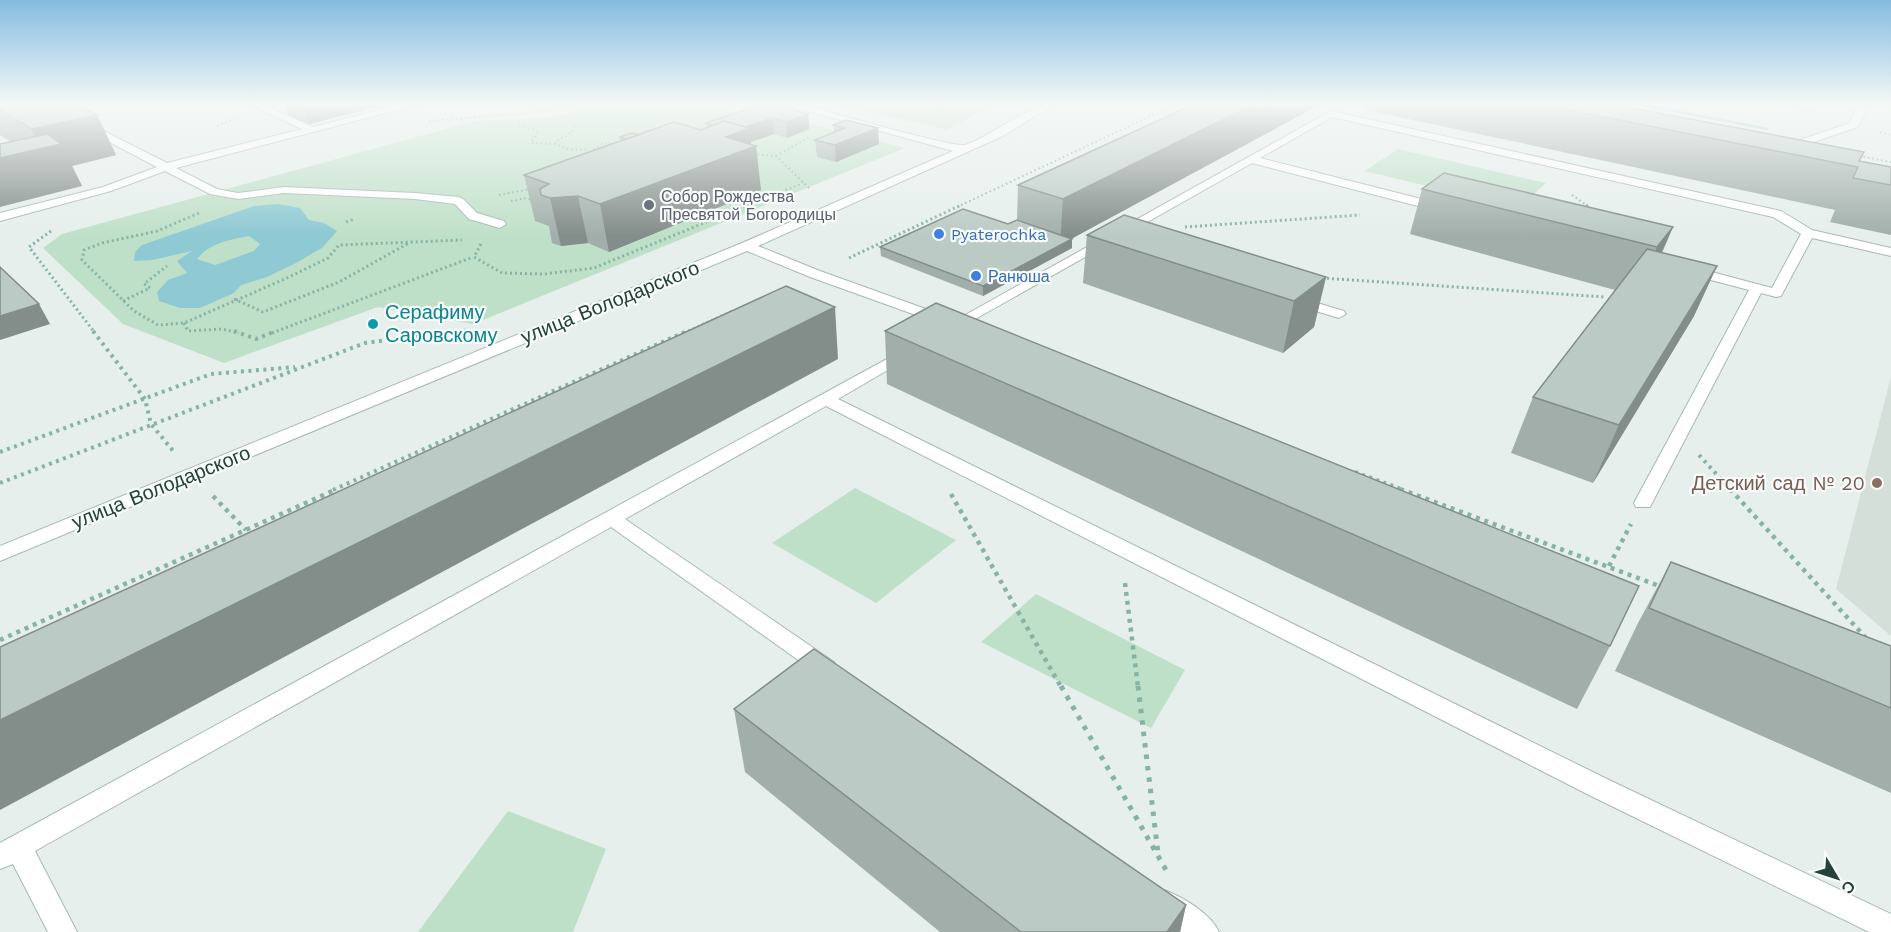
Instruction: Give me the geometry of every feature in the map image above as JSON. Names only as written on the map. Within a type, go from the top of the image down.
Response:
[{"type":"street","points":[[129,148],[214,192],[238,196],[284,190],[415,196],[459,201],[473,216],[500,224]]},
{"type":"street","points":[[0,217],[106,189],[166,168],[241,148]]},
{"type":"street","points":[[957,148],[963,150]]},
{"type":"street","name":"улица Володарского","points":[[0,554],[747,246],[966,148]]},
{"type":"street","points":[[63,932],[9,852],[826,399],[1269,148]]},
{"type":"street","points":[[1485,148],[1777,214],[1808,233],[1891,252]]},
{"type":"street","points":[[1781,154],[1798,157],[1798,148]]},
{"type":"street","points":[[1250,159],[1458,212]]},
{"type":"street","points":[[1672,266],[1776,293],[1808,233]]},
{"type":"street","points":[[1107,239],[1129,246]]},
{"type":"street","points":[[747,246],[815,274],[956,324]]},
{"type":"street","points":[[1643,503],[1757,288]]},
{"type":"street","points":[[1283,296],[1339,314]]},
{"type":"street","points":[[826,399],[1589,783],[1891,928]]},
{"type":"street","points":[[611,518],[846,682]]},
{"type":"street","points":[[1150,894],[1205,932]]},
{"type":"path","points":[[567,148],[593,148]]},
{"type":"path","points":[[815,274],[1082,148]]},
{"type":"path","points":[[585,157],[590,150]]},
{"type":"path","points":[[743,153],[776,156],[811,190],[800,195]]},
{"type":"path","points":[[1856,155],[1891,162]]},
{"type":"path","points":[[474,257],[502,273],[544,274],[594,268],[803,183]]},
{"type":"path","points":[[464,207],[491,197],[538,186]]},
{"type":"path","points":[[1570,193],[1598,214]]},
{"type":"path","points":[[238,196],[157,231],[102,243],[84,250],[82,260],[134,311],[159,325],[184,323],[234,299],[287,278],[328,258],[339,245],[464,240]]},
{"type":"path","points":[[1180,227],[1365,214]]},
{"type":"path","points":[[55,228],[29,247],[145,399],[151,424]]},
{"type":"path","points":[[184,323],[188,331],[217,329],[234,331],[256,339],[474,257],[484,239],[474,239]]},
{"type":"path","points":[[234,299],[263,312],[313,295],[384,259],[410,243]]},
{"type":"path","points":[[123,301],[150,288],[144,284],[167,267]]},
{"type":"path","points":[[1322,278],[1605,297]]},
{"type":"path","points":[[0,640],[740,308]]},
{"type":"path","points":[[0,483],[365,343],[472,330]]},
{"type":"path","points":[[0,452],[211,374],[302,367]]},
{"type":"path","points":[[1680,435],[1869,642]]},
{"type":"path","points":[[926,449],[1170,877]]},
{"type":"path","points":[[1343,468],[1664,588]]},
{"type":"path","points":[[1609,566],[1643,503]]},
{"type":"path","points":[[1120,547],[1159,856]]},
{"type":"shaded area","name":"Детский сад № 20","points":[[1891,377],[1891,636],[1836,589]]},
{"type":"green space","points":[[375,148],[904,148],[473,324],[378,307],[224,363],[123,324],[43,248],[62,234]]},
{"type":"green space","points":[[1398,149],[1546,183],[1518,208],[1365,171]]},
{"type":"green space","points":[[855,488],[956,540],[876,603],[772,543]]},
{"type":"green space","points":[[1036,594],[1185,670],[1151,728],[981,642]]},
{"type":"green space","points":[[508,811],[606,849],[573,932],[418,932]]},
{"type":"water","points":[[278,204],[300,208],[309,220],[324,223],[337,231],[322,248],[294,264],[267,277],[241,285],[234,293],[200,308],[180,308],[159,301],[157,292],[168,280],[187,273],[177,261],[192,251],[152,260],[134,261],[135,252],[142,245],[254,206]],"holes":[[[249,236],[260,244],[254,251],[215,265],[197,259],[208,249],[235,239]]]},
{"type":"building","points":[[0,148],[41,148],[0,158]]},
{"type":"building","points":[[599,148],[749,148],[600,204],[578,196],[550,198],[541,195],[540,189],[549,184],[524,175]]},
{"type":"building","points":[[1097,148],[1165,148],[1063,199],[1018,185]]},
{"type":"building","points":[[1764,148],[1845,148],[1864,152],[1859,161],[1891,167],[1891,185],[1853,178],[1858,167]]},
{"type":"building","points":[[1444,173],[1673,227],[1657,247],[1422,189]]},
{"type":"building","name":"Ранюша","points":[[963,209],[1008,224],[1017,220],[1072,239],[983,286],[880,247]]},
{"type":"building","points":[[1124,215],[1326,277],[1294,301],[1087,235]]},
{"type":"building","points":[[1647,249],[1717,266],[1619,425],[1533,397]]},
{"type":"building","points":[[0,267],[39,304],[0,316]]},
{"type":"building","points":[[786,286],[835,307],[0,720],[0,647]]},
{"type":"building","points":[[936,303],[1639,586],[1610,646],[885,331]]},
{"type":"building","points":[[1671,562],[1891,646],[1891,708],[1649,608]]},
{"type":"building","points":[[814,649],[1186,905],[1167,932],[1021,932],[734,709]]},
{"type":"place","name":"Собор Рождества Пресвятой Богородицы","points":[[649,205]]},
{"type":"place","name":"Pyaterochka","points":[[939,234]]},
{"type":"place","name":"Ранюша","points":[[976,276]]},
{"type":"place","name":"Серафиму Саровскому","points":[[373,324]]},
{"type":"place","name":"Детский сад № 20","points":[[1877,483]]}]
